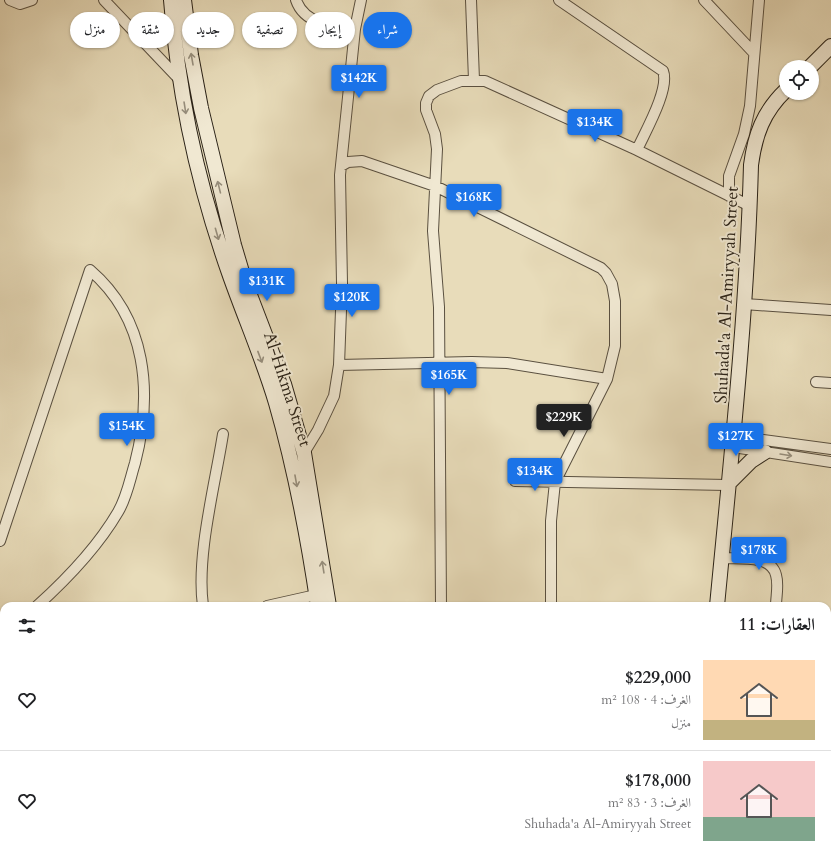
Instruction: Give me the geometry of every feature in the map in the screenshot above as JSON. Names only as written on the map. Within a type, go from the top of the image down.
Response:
[{"type":"street","points":[[10,0],[20,4],[32,0]]},
{"type":"street","points":[[104,0],[180,80]]},
{"type":"street","name":"Al-Hikma Street","points":[[171,0],[180,80],[186,117],[228,272],[270,386],[288,447],[317,600]]},
{"type":"street","name":"Al-Hikma Street","points":[[184,0],[191,55],[201,108],[234,245],[245,282],[284,384],[304,453],[328,602]]},
{"type":"street","points":[[296,0],[298,7],[305,13]]},
{"type":"street","points":[[355,29],[361,0]]},
{"type":"street","points":[[471,0],[474,80]]},
{"type":"street","points":[[559,0],[662,71],[664,80],[662,93],[637,150]]},
{"type":"street","points":[[704,0],[753,52]]},
{"type":"street","points":[[729,196],[729,176],[744,134],[750,106],[753,52],[759,0]]},
{"type":"street","points":[[817,60],[831,46]]},
{"type":"street","points":[[304,453],[318,430],[334,396],[339,365],[342,283],[340,187],[353,48]]},
{"type":"street","points":[[441,602],[438,364],[439,307],[433,231],[437,149],[434,128],[426,110],[427,99],[437,90],[462,81],[485,80],[637,150],[750,206]]},
{"type":"street","name":"Shuhada'a Al-Amiryyah Street","points":[[717,602],[728,485],[734,441],[744,304],[751,165],[757,132],[764,118],[779,99]]},
{"type":"street","points":[[341,166],[348,162],[362,161],[435,186],[600,268],[606,273],[612,284],[615,301],[613,359],[607,379],[555,482],[551,521],[551,602]]},
{"type":"street","points":[[0,541],[90,270],[113,294],[123,308],[133,329],[140,358],[144,408],[143,425],[128,486],[118,512],[70,576],[41,602]]},
{"type":"street","points":[[744,304],[831,310]]},
{"type":"street","points":[[339,365],[438,364],[472,362],[506,363],[607,379]]},
{"type":"street","points":[[816,382],[831,383]]},
{"type":"street","points":[[203,602],[202,570],[205,542],[223,434]]},
{"type":"street","points":[[734,441],[831,449]]},
{"type":"street","points":[[734,441],[765,452],[831,462]]},
{"type":"street","points":[[515,481],[728,485],[751,460],[765,452]]},
{"type":"street","points":[[721,558],[761,560],[772,566],[776,573],[777,581],[776,602]]},
{"type":"street","points":[[300,602],[317,600]]}]
